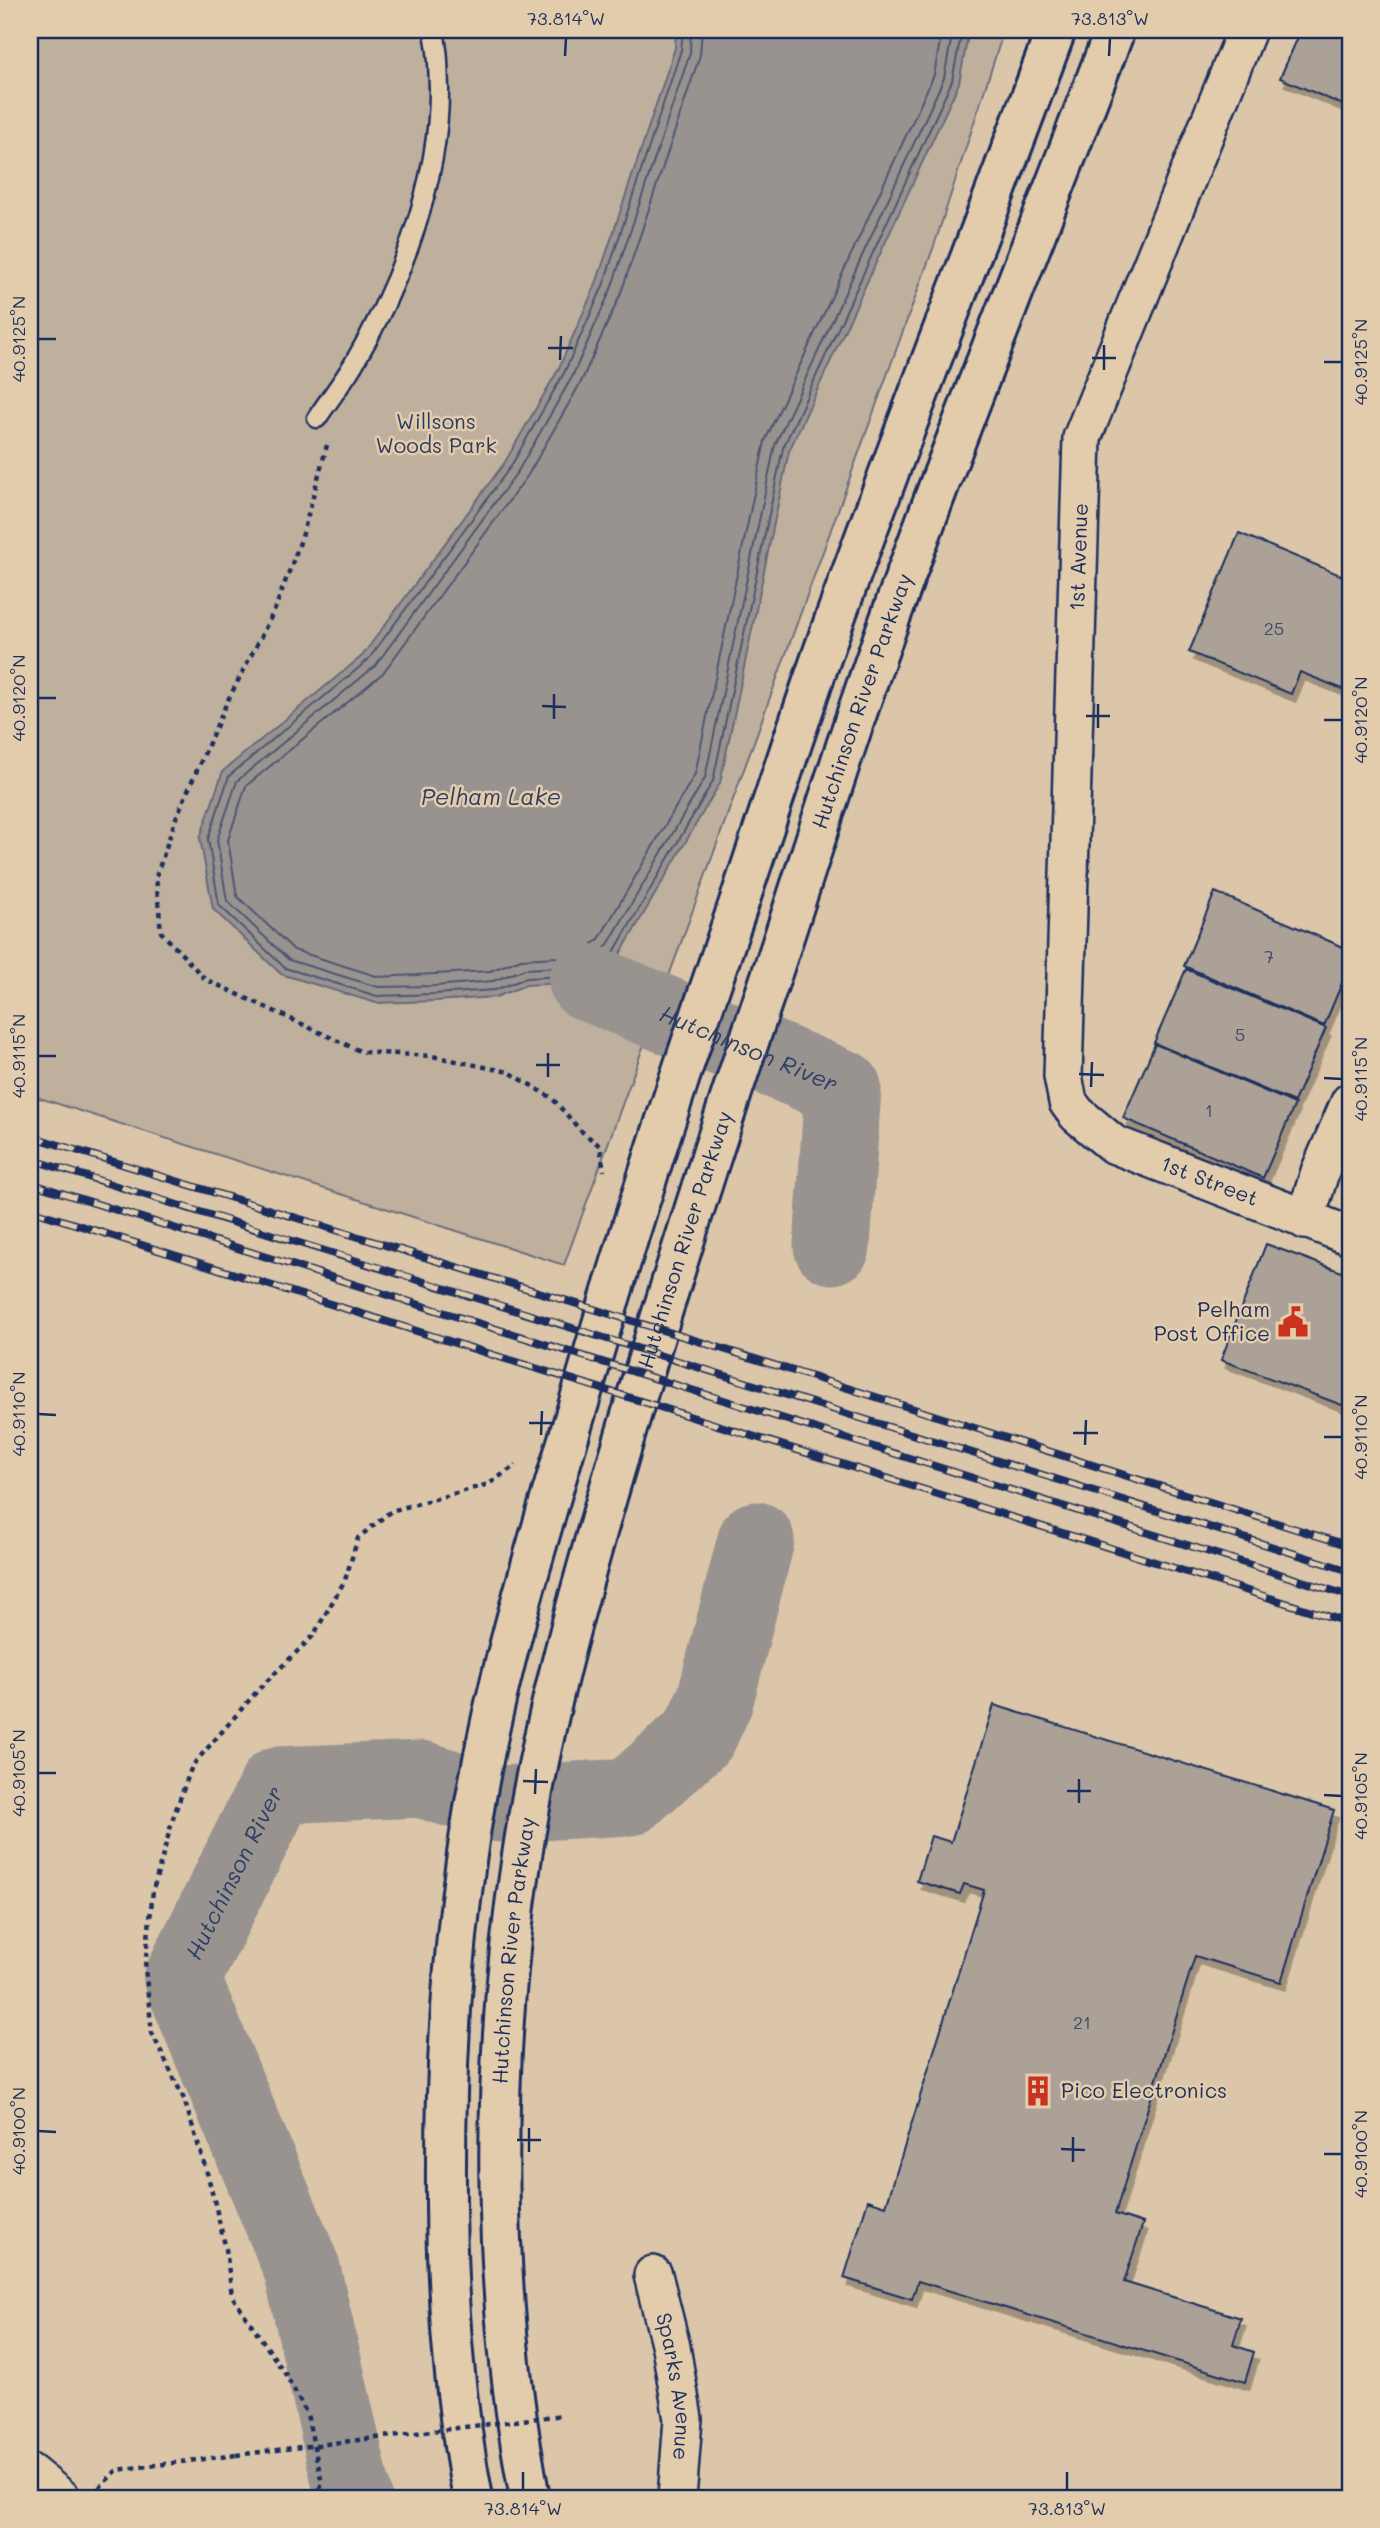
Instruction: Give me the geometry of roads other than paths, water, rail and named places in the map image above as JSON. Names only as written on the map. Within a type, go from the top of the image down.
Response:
[{"type":"highway","points":[[473,2498],[457,2385],[447,2255],[446,2101],[460,1900],[492,1716],[552,1492],[675,1089],[832,626],[1056,30]]},
{"type":"highway","name":"Hutchinson River Parkway","points":[[530,2498],[509,2357],[502,2268],[500,2176],[503,2055],[513,1917],[522,1856],[545,1732],[572,1616],[670,1284],[881,643],[989,354],[1115,30]]},
{"type":"street","name":"1st Avenue","points":[[1077,1114],[1068,1102],[1063,1076],[1063,1031],[1082,438],[1247,30]]},
{"type":"street","points":[[1306,1220],[1320,1172],[1350,1102]]},
{"type":"street","name":"1st Street","points":[[1077,1114],[1113,1144],[1350,1236]]},
{"type":"street","name":"Sparks Avenue","points":[[653,2275],[671,2347],[683,2419],[677,2498]]},
{"type":"street","points":[[30,2473],[61,2498]]},
{"type":"lane","points":[[317,418],[353,365],[401,268],[420,205],[439,122],[438,44],[433,30]]},
{"type":"water","name":"Pelham Lake","points":[[676,30],[969,30],[959,83],[789,451],[720,783],[619,956],[587,982],[526,985],[496,997],[376,1003],[281,974],[213,909],[200,838],[223,771],[362,656],[505,462],[558,370],[596,284],[675,48]]},
{"type":"waterway","name":"Hutchinson River","points":[[587,982],[843,1088],[832,1246]]},
{"type":"waterway","name":"Hutchinson River","points":[[354,2498],[302,2269],[182,1979],[278,1785],[421,1779],[500,1804],[630,1797],[699,1735],[715,1700],[756,1540]]},
{"type":"railway","points":[[30,1136],[701,1342],[1350,1546]]},
{"type":"railway","points":[[30,1159],[1350,1571]]},
{"type":"railway","points":[[30,1183],[1350,1596]]},
{"type":"railway","points":[[30,1210],[1350,1623]]},
{"type":"place","name":"Pelham Post Office","points":[[1293,1322]]},
{"type":"place","name":"Pico Electronics","points":[[1038,2091]]},
{"type":"park label","name":"Willsons Woods Park","points":[[436,434]]}]
